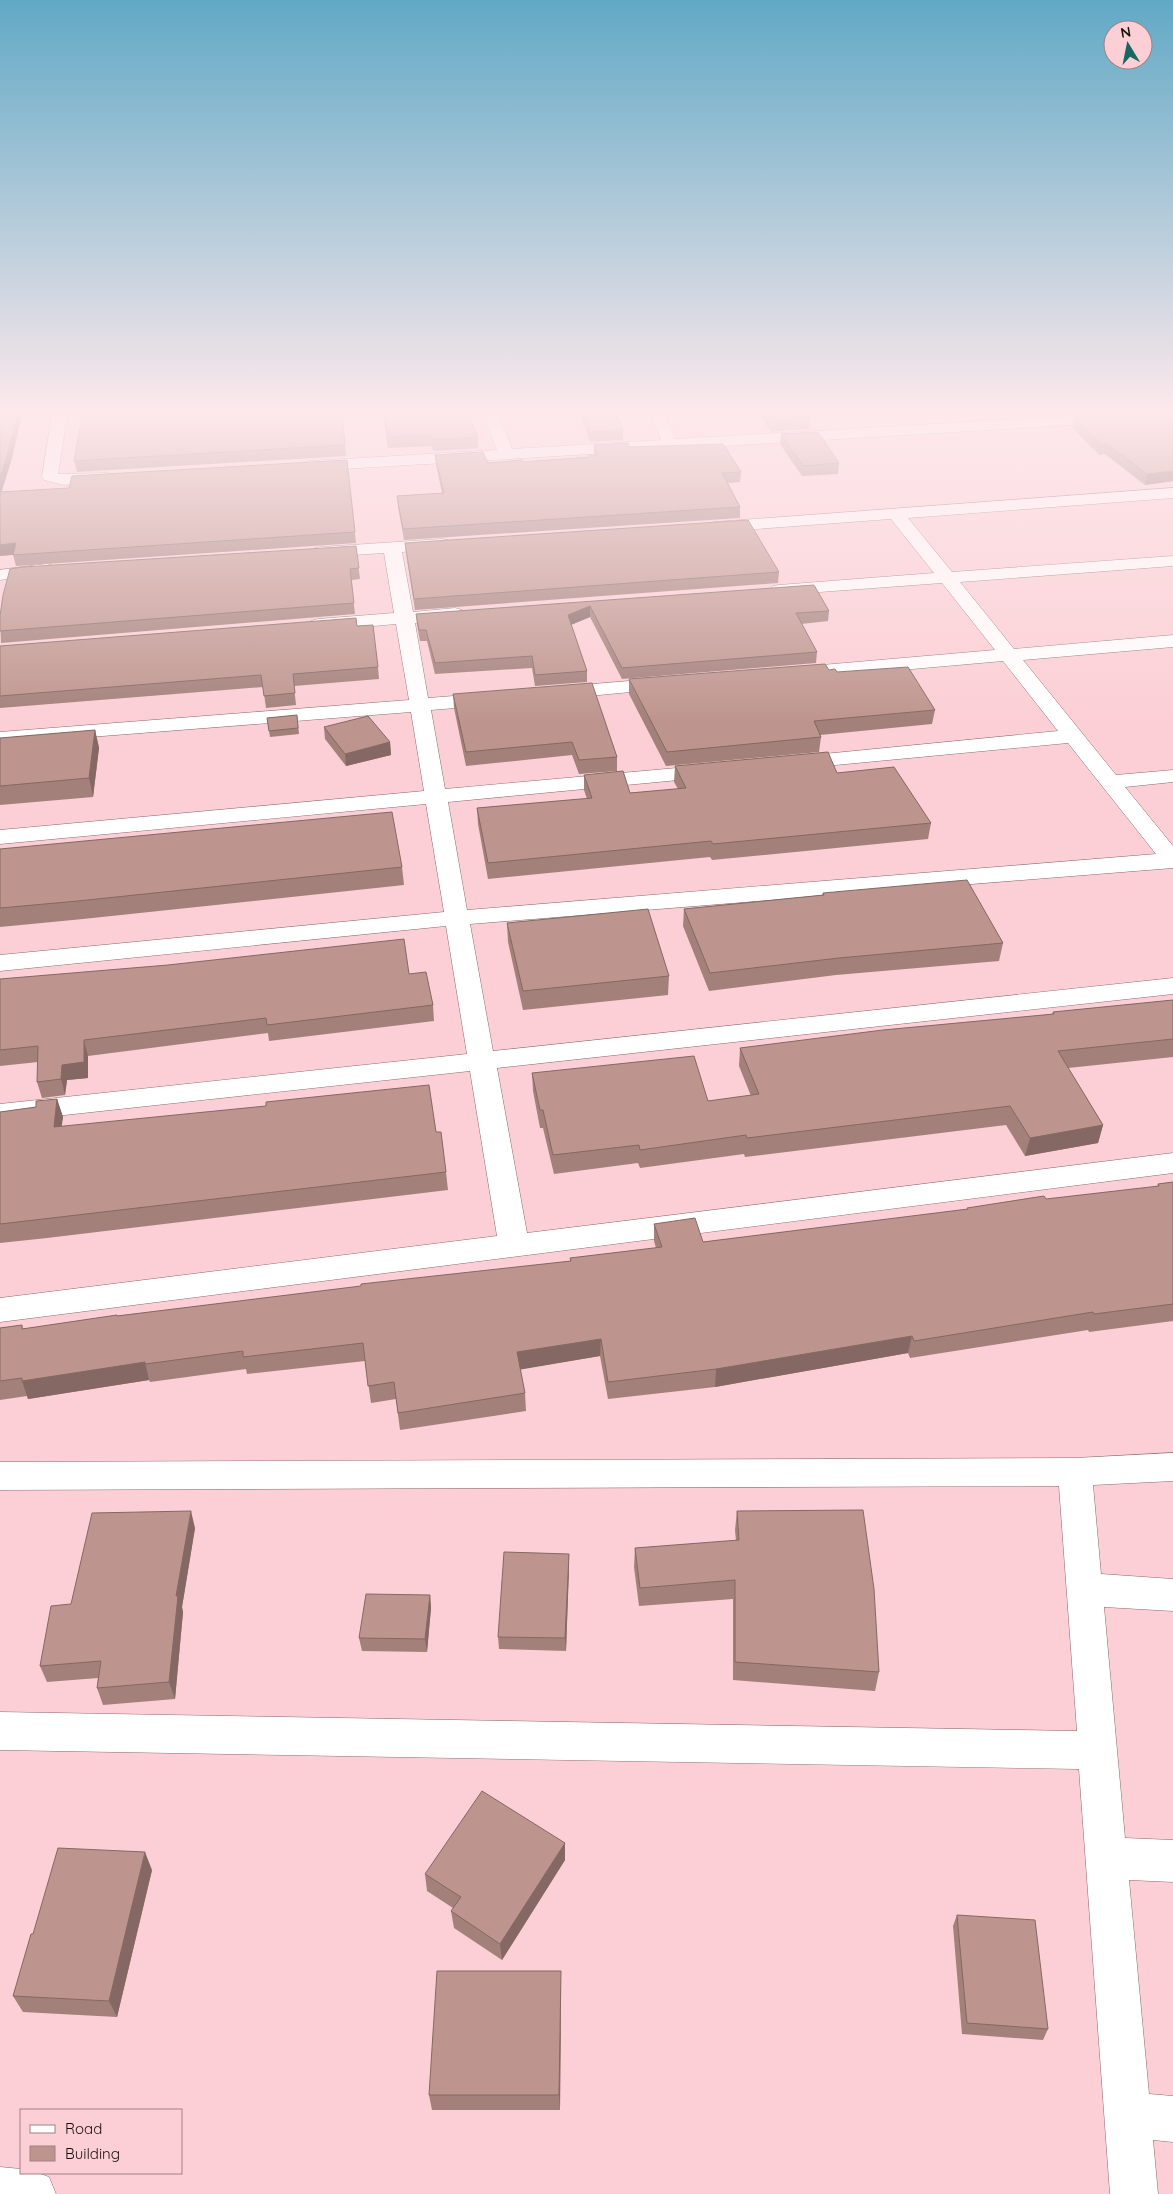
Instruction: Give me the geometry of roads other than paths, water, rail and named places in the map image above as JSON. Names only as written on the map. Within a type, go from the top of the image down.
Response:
[{"type":"street","points":[[694,528],[847,517]]},
{"type":"street","points":[[899,517],[1172,861]]},
{"type":"street","points":[[303,553],[460,543]]},
{"type":"street","points":[[392,547],[514,1245]]},
{"type":"street","points":[[759,592],[1173,561]]},
{"type":"street","points":[[0,575],[65,568]]},
{"type":"street","points":[[296,627],[473,613]]},
{"type":"street","points":[[782,674],[1173,640]]},
{"type":"street","points":[[537,695],[684,682]]},
{"type":"street","points":[[0,738],[508,697]]},
{"type":"street","points":[[769,765],[1073,736]]},
{"type":"street","points":[[0,838],[729,769]]},
{"type":"street","points":[[1110,782],[1173,776]]},
{"type":"street","points":[[0,963],[456,918],[1172,861]]},
{"type":"street","points":[[0,1113],[1173,986]]},
{"type":"street","points":[[0,1310],[1173,1163]]},
{"type":"street","points":[[0,1476],[1075,1472],[1173,1467]]},
{"type":"street","points":[[1075,1472],[1134,2194]]},
{"type":"street","points":[[1085,1589],[1173,1595]]},
{"type":"street","points":[[0,1731],[1098,1750]]},
{"type":"street","points":[[1107,1858],[1173,1861]]},
{"type":"street","points":[[1128,2115],[1173,2119]]},
{"type":"street","points":[[0,2192],[32,2194]]}]
